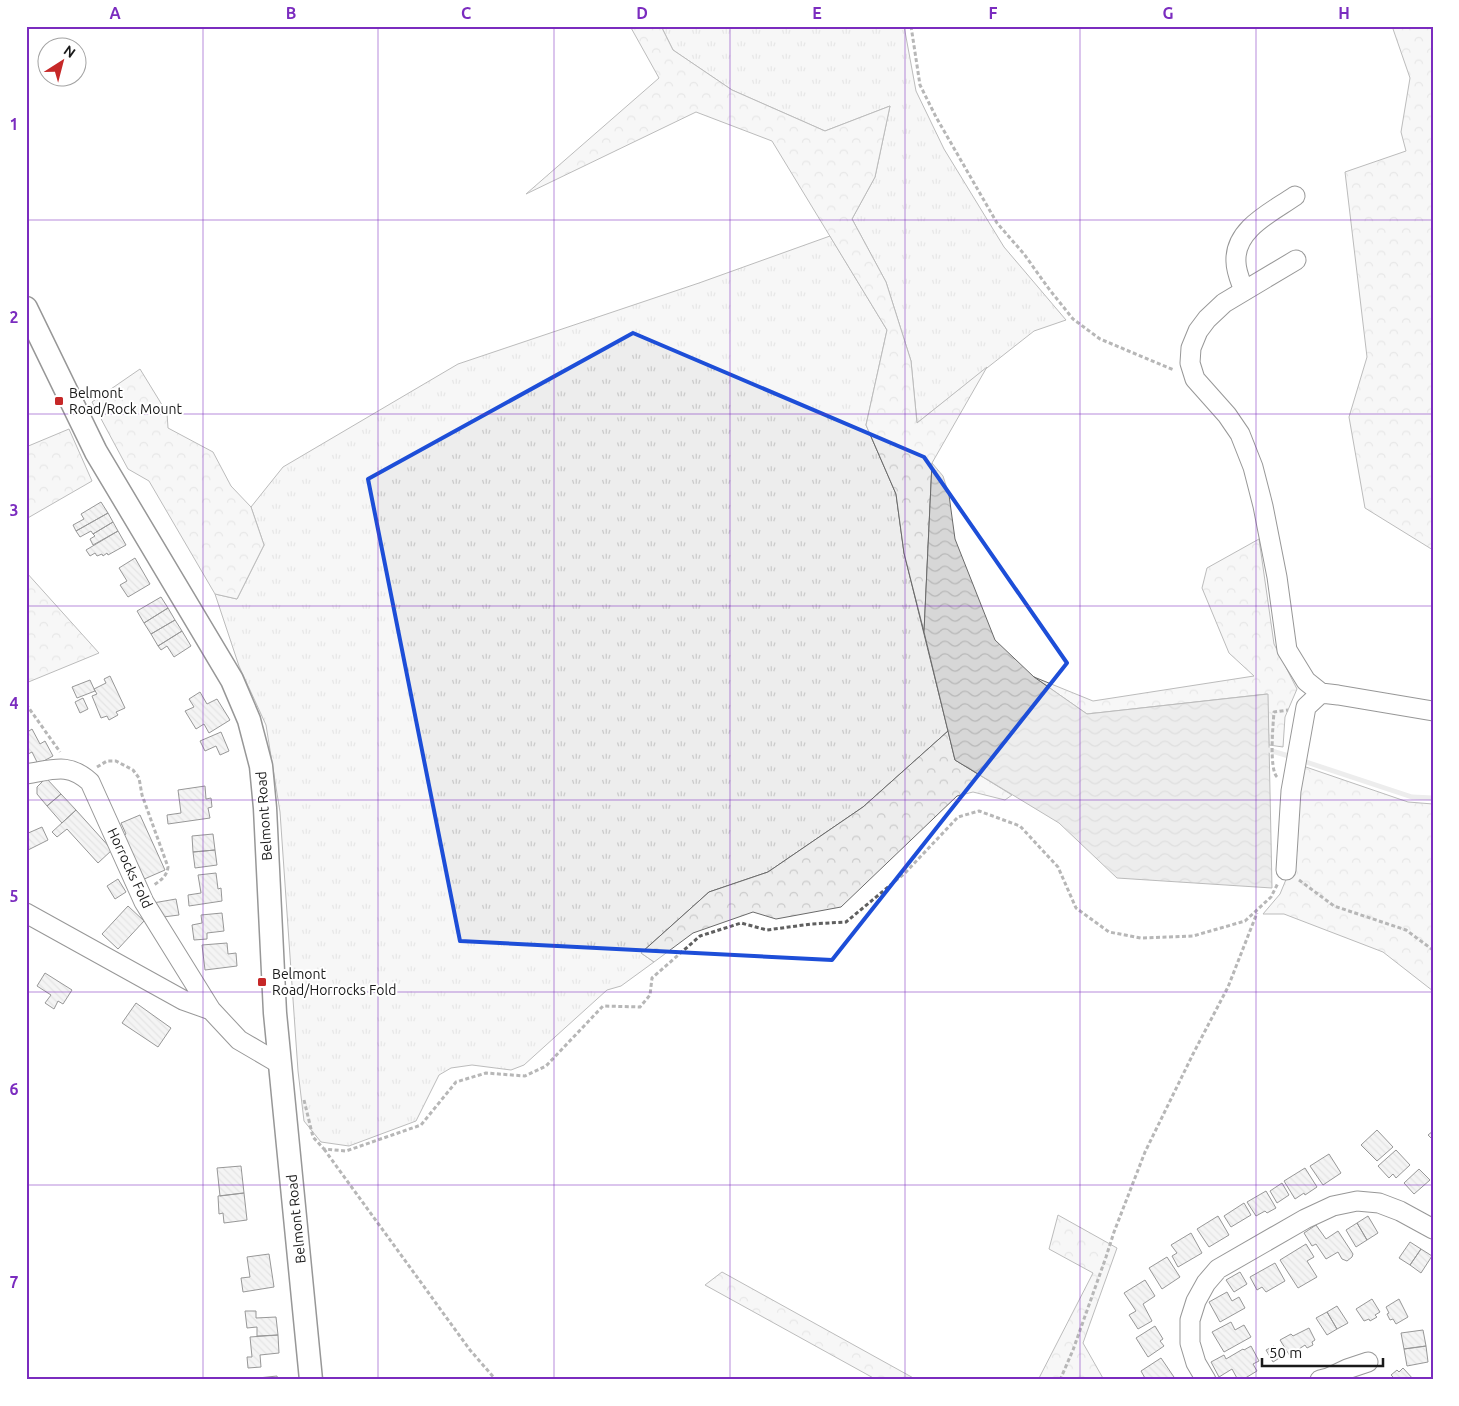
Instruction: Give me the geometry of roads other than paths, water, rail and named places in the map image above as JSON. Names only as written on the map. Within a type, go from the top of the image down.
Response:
[{"type":"main road","name":"Belmont Road","points":[[26,308],[96,452],[232,680],[249,720],[261,766],[280,1064],[311,1380]]},
{"type":"street","points":[[1244,292],[1236,264],[1236,252],[1239,243],[1245,233],[1254,225],[1295,196]]},
{"type":"street","points":[[1296,260],[1224,303],[1207,318],[1198,331],[1191,348],[1190,363],[1195,379],[1227,415],[1240,434],[1253,466],[1277,577],[1287,650],[1306,682],[1321,693],[1433,711]]},
{"type":"street","points":[[1286,870],[1291,791],[1306,707],[1321,693]]},
{"type":"street","name":"Horrocks Fold","points":[[26,774],[62,768],[73,770],[90,782],[144,902],[211,1010],[239,1040],[280,1064]]},
{"type":"street","name":"Horrocks Fold","points":[[26,913],[183,1000],[211,1010]]},
{"type":"street","points":[[1206,1380],[1196,1363],[1190,1343],[1190,1320],[1196,1301],[1206,1283],[1218,1269],[1305,1219],[1333,1206],[1357,1201],[1380,1203],[1400,1211],[1433,1229]]},
{"type":"street","points":[[1320,1380],[1328,1378],[1346,1363],[1368,1362]]},
{"type":"water","points":[[932,463],[943,476],[949,495],[955,539],[995,640],[1034,677],[1087,714],[1268,694],[1272,888],[1117,878],[1059,823],[955,760],[924,632]]},
{"type":"waterway","points":[[1269,750],[1292,757]]},
{"type":"waterway","points":[[1300,760],[1412,797],[1433,798]]},
{"type":"place","name":"Belmont Road/Rock Mount","points":[[59,401]]},
{"type":"place","name":"Belmont Road/Horrocks Fold","points":[[262,982]]}]
